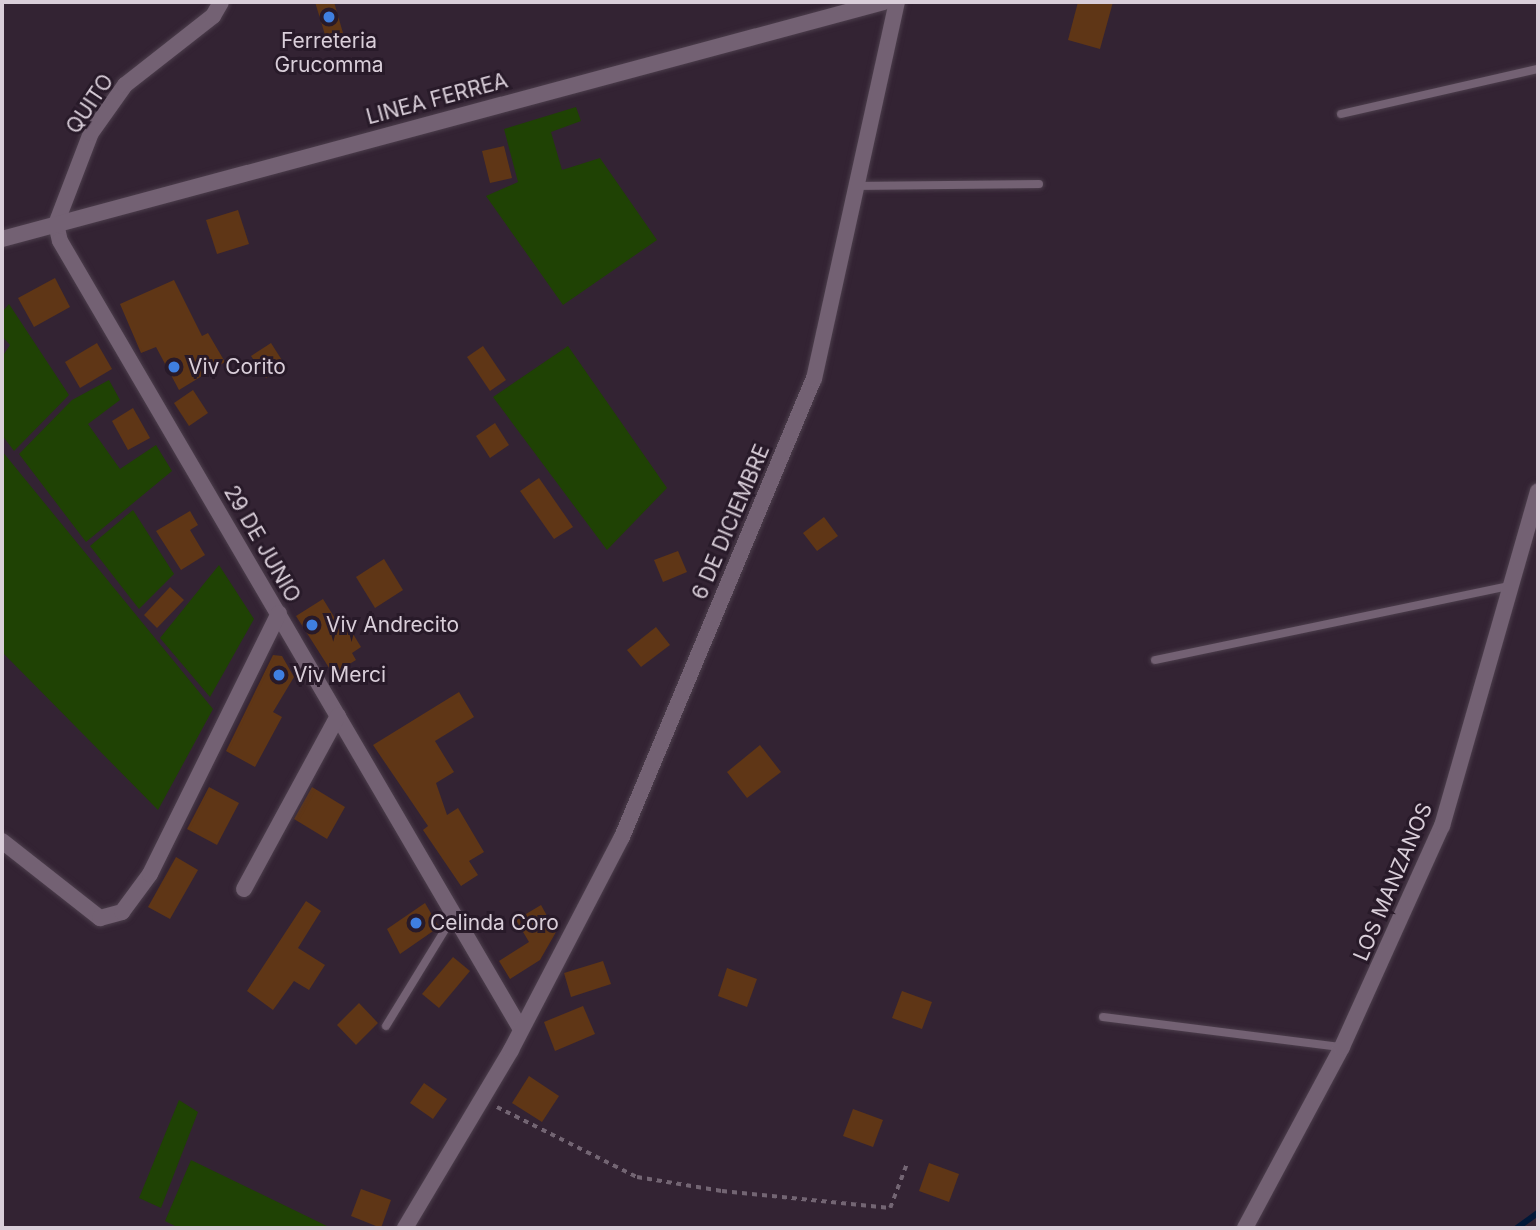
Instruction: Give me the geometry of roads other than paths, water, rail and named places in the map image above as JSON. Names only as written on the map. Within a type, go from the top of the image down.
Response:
[{"type":"street","name":"QUITO","points":[[56,225],[91,133],[125,85],[213,16],[221,2]]},
{"type":"street","name":"LINEA FERREA","points":[[2,239],[884,2]]},
{"type":"street","name":"6 DE DICIEMBRE","points":[[405,1228],[520,1028],[622,837],[814,379],[897,2]]},
{"type":"street","name":"29 DE JUNIO","points":[[56,225],[60,241],[520,1028]]},
{"type":"street","name":"LOS MANZANOS","points":[[1245,1228],[1342,1047],[1442,826],[1538,492]]},
{"type":"street","points":[[2,841],[100,918],[122,912],[150,874],[279,613]]},
{"type":"street","points":[[244,889],[338,716]]},
{"type":"lane","points":[[1341,114],[1538,69]]},
{"type":"lane","points":[[857,186],[1040,184]]},
{"type":"lane","points":[[1155,660],[1510,586]]},
{"type":"lane","points":[[386,1026],[454,915]]},
{"type":"lane","points":[[1103,1017],[1342,1047]]},
{"type":"waterway","points":[[1517,1228],[1538,1213]]},
{"type":"place","name":"Ferreteria Grucomma","points":[[329,17]]},
{"type":"place","name":"Viv Corito","points":[[174,367]]},
{"type":"place","name":"Viv Andrecito","points":[[312,625]]},
{"type":"place","name":"Viv Merci","points":[[279,675]]},
{"type":"place","name":"Celinda Coro","points":[[416,923]]}]
